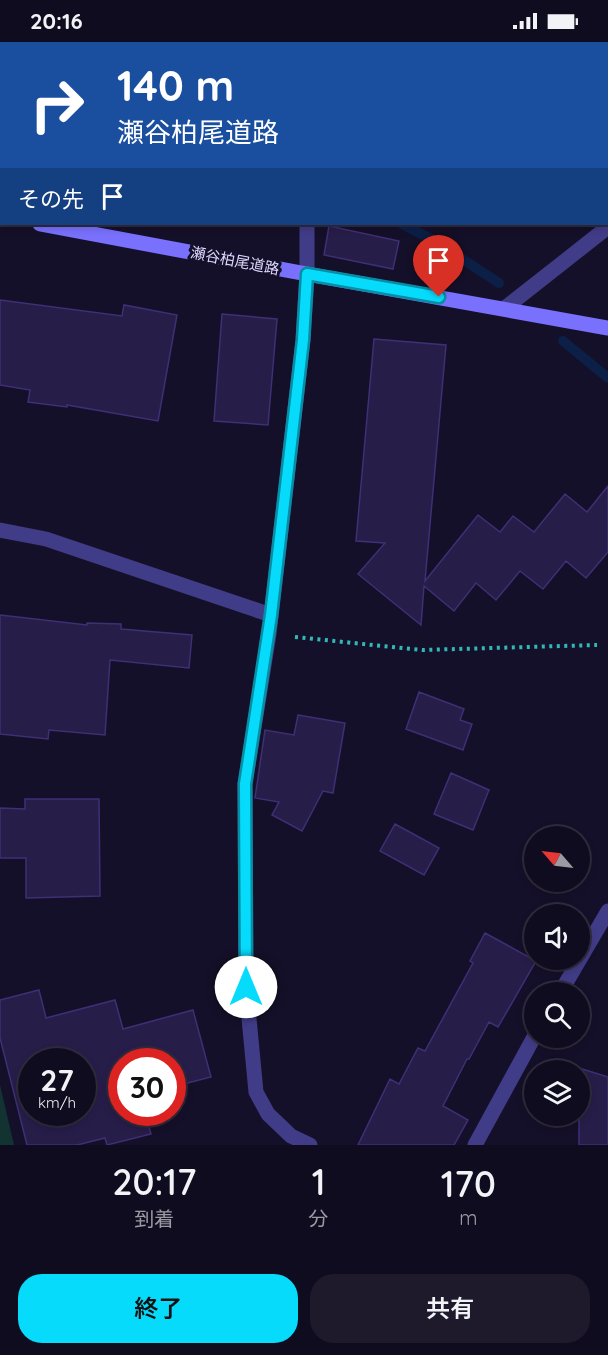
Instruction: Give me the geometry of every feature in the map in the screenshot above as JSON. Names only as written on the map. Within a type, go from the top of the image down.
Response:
[{"type":"main road","name":"瀬谷柏尾道路","points":[[45,225],[608,328]]},
{"type":"street","points":[[307,225],[303,340],[269,634],[245,784],[246,987],[256,1092],[268,1114],[291,1136],[310,1145]]},
{"type":"street","points":[[505,308],[608,227]]},
{"type":"street","points":[[0,530],[46,539],[271,615]]},
{"type":"street","points":[[566,982],[608,911]]},
{"type":"street","points":[[475,1145],[528,1048]]},
{"type":"path","points":[[269,634],[422,650],[597,645]]},
{"type":"green space","points":[[0,1085],[14,1145],[0,1145]]},
{"type":"building","points":[[329,226],[399,241],[393,269],[324,255]]},
{"type":"building","points":[[0,300],[122,316],[124,305],[177,315],[158,421],[67,405],[67,407],[28,402],[30,390],[0,385]]},
{"type":"building","points":[[222,314],[277,319],[268,425],[214,421]]},
{"type":"building","points":[[374,339],[446,345],[425,581],[478,515],[500,532],[513,516],[534,532],[565,494],[587,512],[608,486],[608,552],[586,578],[566,561],[543,589],[520,571],[496,600],[476,583],[454,611],[424,586],[421,625],[358,574],[385,543],[356,541]]},
{"type":"building","points":[[0,615],[87,625],[87,623],[121,624],[121,629],[192,635],[189,668],[110,660],[105,735],[49,730],[48,739],[0,734]]},
{"type":"building","points":[[419,692],[464,709],[460,720],[472,724],[463,750],[406,729]]},
{"type":"building","points":[[298,715],[345,723],[333,793],[323,791],[302,831],[272,815],[279,802],[255,798],[265,730],[294,735]]},
{"type":"building","points":[[451,773],[489,790],[473,830],[434,814]]},
{"type":"building","points":[[25,799],[99,799],[100,896],[26,898],[26,858],[0,858],[0,808],[25,809]]},
{"type":"building","points":[[395,824],[439,848],[424,875],[380,851]]},
{"type":"building","points":[[485,933],[524,954],[524,970],[531,970],[498,1027],[489,1022],[443,1106],[468,1120],[454,1145],[358,1145],[390,1079],[399,1084],[418,1048],[425,1051],[473,963],[470,961]]},
{"type":"building","points":[[39,990],[46,1018],[115,1000],[123,1029],[193,1010],[211,1077],[186,1083],[186,1048],[108,1048],[108,1126],[149,1126],[151,1134],[107,1145],[105,1138],[77,1145],[27,1145],[22,1126],[96,1126],[96,1048],[18,1048],[18,1109],[0,1038],[0,1000]]},
{"type":"building","points":[[590,1071],[608,1077],[608,1145],[579,1145],[579,1126],[590,1126]]},
{"type":"waterway","points":[[404,225],[433,240],[499,283]]},
{"type":"waterway","points":[[563,341],[608,378]]},
{"type":"route","points":[[246,987],[245,784],[269,634],[303,340],[307,274],[439,297]]}]
